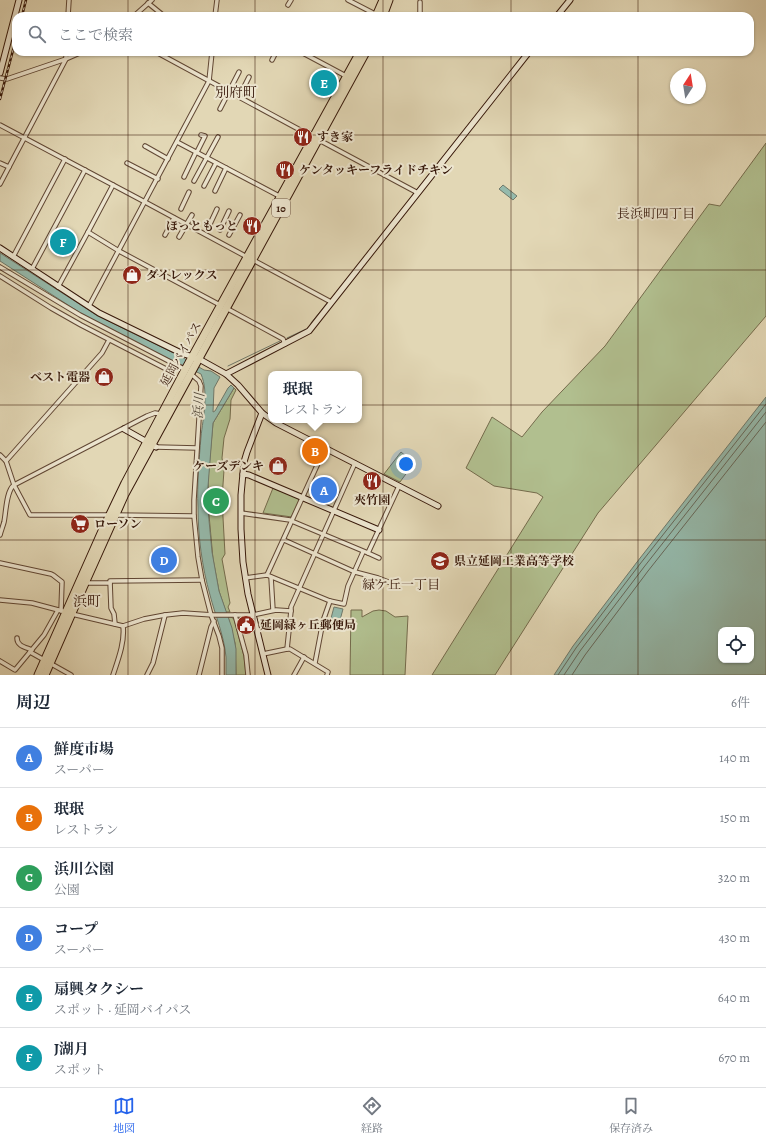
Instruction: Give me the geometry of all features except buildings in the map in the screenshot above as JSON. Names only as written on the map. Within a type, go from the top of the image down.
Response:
[{"type":"highway","points":[[379,12],[382,0]]},
{"type":"highway","points":[[381,12],[389,0]]},
{"type":"highway","name":"延岡バイパス","points":[[45,675],[64,612],[112,515],[152,444],[194,360],[316,138],[346,76],[358,56]]},
{"type":"highway","name":"延岡バイパス","points":[[250,259],[281,197],[364,56]]},
{"type":"highway","name":"延岡バイパス","points":[[152,444],[161,414],[189,371]]},
{"type":"highway","name":"延岡バイパス","points":[[64,612],[86,581],[112,515]]},
{"type":"highway","name":"延岡バイパス","points":[[38,675],[48,662]]},
{"type":"street","points":[[16,12],[19,0]]},
{"type":"street","points":[[68,12],[69,0]]},
{"type":"street","points":[[138,12],[152,0]]},
{"type":"street","points":[[216,12],[217,0]]},
{"type":"street","points":[[288,4],[291,0]]},
{"type":"street","points":[[348,0],[370,12]]},
{"type":"street","points":[[560,12],[570,0]]},
{"type":"street","points":[[420,2],[420,12]]},
{"type":"street","points":[[148,3],[159,12]]},
{"type":"street","points":[[0,73],[12,27]]},
{"type":"street","points":[[0,78],[7,79],[73,56]]},
{"type":"street","points":[[163,56],[418,193]]},
{"type":"street","points":[[89,306],[209,81],[212,56]]},
{"type":"street","points":[[272,60],[274,56]]},
{"type":"street","points":[[308,56],[346,76]]},
{"type":"street","points":[[226,374],[309,331],[526,56]]},
{"type":"street","points":[[0,184],[66,59]]},
{"type":"street","points":[[220,109],[239,72]]},
{"type":"street","points":[[239,97],[249,78]]},
{"type":"street","points":[[0,125],[331,302]]},
{"type":"street","points":[[184,177],[205,136],[201,135]]},
{"type":"street","points":[[194,181],[218,137]]},
{"type":"street","points":[[177,142],[281,197]]},
{"type":"street","points":[[145,146],[168,159]]},
{"type":"street","points":[[13,257],[65,159]]},
{"type":"street","points":[[0,163],[9,167]]},
{"type":"street","points":[[127,163],[158,179]]},
{"type":"street","points":[[204,186],[216,163]]},
{"type":"street","points":[[215,191],[226,168]]},
{"type":"street","points":[[32,269],[85,170]]},
{"type":"street","points":[[58,287],[113,185]]},
{"type":"street","points":[[181,209],[189,192]]},
{"type":"street","points":[[210,224],[217,209]]},
{"type":"street","points":[[220,230],[229,211]]},
{"type":"street","points":[[178,237],[192,215]]},
{"type":"street","points":[[229,235],[240,215]]},
{"type":"street","points":[[165,235],[174,218]]},
{"type":"street","points":[[88,232],[119,251],[283,339],[285,344]]},
{"type":"street","points":[[182,232],[187,234]]},
{"type":"street","points":[[1,251],[13,257],[89,306],[194,360],[226,374],[238,385],[262,413],[268,417]]},
{"type":"street","points":[[0,267],[80,315],[189,371],[199,381],[201,386],[194,516],[202,580],[220,636],[222,648],[222,675]]},
{"type":"street","points":[[0,276],[51,308],[170,371],[178,366]]},
{"type":"street","points":[[6,461],[102,353],[109,340]]},
{"type":"street","points":[[0,535],[4,523],[11,487],[155,412],[161,414]]},
{"type":"street","points":[[262,413],[247,452],[243,474],[241,513],[245,578],[268,675]]},
{"type":"street","points":[[276,423],[438,506]]},
{"type":"street","points":[[124,429],[152,444],[197,448]]},
{"type":"street","points":[[273,610],[269,576],[325,448]]},
{"type":"street","points":[[0,455],[6,461],[14,485],[30,515],[194,516]]},
{"type":"street","points":[[287,649],[291,607],[355,463]]},
{"type":"street","points":[[243,474],[249,475],[303,497],[379,530]]},
{"type":"street","points":[[368,553],[399,486]]},
{"type":"street","points":[[241,513],[292,521],[379,558]]},
{"type":"street","points":[[284,540],[354,572],[392,583]]},
{"type":"street","points":[[245,578],[269,576],[330,601],[344,604],[348,586],[363,552]]},
{"type":"street","points":[[0,563],[43,572],[58,578],[62,582],[64,612],[15,670],[0,661]]},
{"type":"street","points":[[86,581],[110,583],[110,581],[202,580]]},
{"type":"street","points":[[110,583],[111,608],[114,614],[115,624]]},
{"type":"street","points":[[0,600],[32,603],[123,626],[144,619],[183,613],[253,615],[273,610],[290,611]]},
{"type":"street","points":[[315,663],[323,621],[330,601]]},
{"type":"street","points":[[147,675],[153,663],[165,615]]},
{"type":"street","points":[[235,615],[246,655],[248,675]]},
{"type":"street","points":[[199,675],[211,627],[214,621]]},
{"type":"street","points":[[113,675],[122,642],[123,626]]},
{"type":"street","points":[[17,638],[17,642],[20,645],[71,675]]},
{"type":"street","points":[[263,654],[287,649],[315,663],[328,672],[328,675]]},
{"type":"street","points":[[294,675],[304,657]]},
{"type":"green space","points":[[766,143],[766,316],[598,513],[495,675],[432,675],[543,497],[537,493],[494,486],[466,468],[492,417],[522,437],[542,412],[605,346],[709,204],[720,206]]},
{"type":"green space","points":[[234,388],[236,390],[231,400],[230,419],[224,438],[222,458],[224,470],[222,499],[225,554],[222,559],[230,603],[228,607],[230,612],[226,612],[219,591],[213,559],[209,515],[208,479],[213,423]]},
{"type":"green space","points":[[401,452],[414,463],[400,482],[384,474]]},
{"type":"green space","points":[[273,488],[300,499],[292,517],[263,513]]},
{"type":"green space","points":[[351,610],[362,610],[362,617],[373,611],[379,610],[386,611],[395,617],[408,616],[405,675],[350,675]]},
{"type":"green space","points":[[228,617],[234,619],[244,656],[246,675],[236,675],[235,643]]},
{"type":"water","points":[[503,185],[517,196],[513,200],[499,189]]},
{"type":"water","points":[[0,253],[98,316],[180,356],[204,370],[211,371],[220,377],[214,388],[213,412],[228,388],[231,385],[234,388],[213,423],[207,499],[212,552],[219,591],[232,628],[236,649],[236,675],[226,675],[225,649],[207,584],[200,540],[198,518],[198,481],[205,397],[205,389],[201,374],[144,347],[85,316],[0,261]]},
{"type":"water","points":[[766,397],[766,675],[554,675],[573,646]]},
{"type":"water","points":[[334,607],[343,609],[339,624],[330,622]]},
{"type":"waterway","points":[[311,323],[328,302]]},
{"type":"waterway","points":[[287,338],[306,329]]},
{"type":"waterway","points":[[228,366],[280,341]]},
{"type":"railway","points":[[23,12],[26,0]]},
{"type":"railway","points":[[0,99],[12,54]]},
{"type":"place","name":"扇興タクシー","points":[[324,83]]},
{"type":"place","name":"すき家","points":[[303,137]]},
{"type":"place","name":"ケンタッキーフライドチキン","points":[[285,170]]},
{"type":"place","name":"ほっともっと","points":[[252,226]]},
{"type":"place","name":"J湖月","points":[[63,242]]},
{"type":"place","name":"ダイレックス","points":[[132,275]]},
{"type":"place","name":"ベスト電器","points":[[104,377]]},
{"type":"place","name":"珉珉","points":[[315,451]]},
{"type":"place","name":"ケーズデンキ","points":[[278,466]]},
{"type":"place","name":"夾竹園","points":[[372,481]]},
{"type":"place","name":"鮮度市場","points":[[324,490]]},
{"type":"place","name":"浜川公園","points":[[216,501]]},
{"type":"place","name":"ローソン","points":[[80,524]]},
{"type":"place","name":"コープ","points":[[164,560]]},
{"type":"place","name":"県立延岡工業高等学校","points":[[440,561]]},
{"type":"place","name":"延岡緑ヶ丘郵便局","points":[[246,625]]},
{"type":"district","name":"別府町","points":[[236,92]]},
{"type":"district","name":"長浜町四丁目","points":[[656,213]]},
{"type":"district","name":"緑ケ丘一丁目","points":[[401,584]]},
{"type":"district","name":"浜町","points":[[87,601]]},
{"type":"water label","name":"浜川","points":[[198,406]]}]
